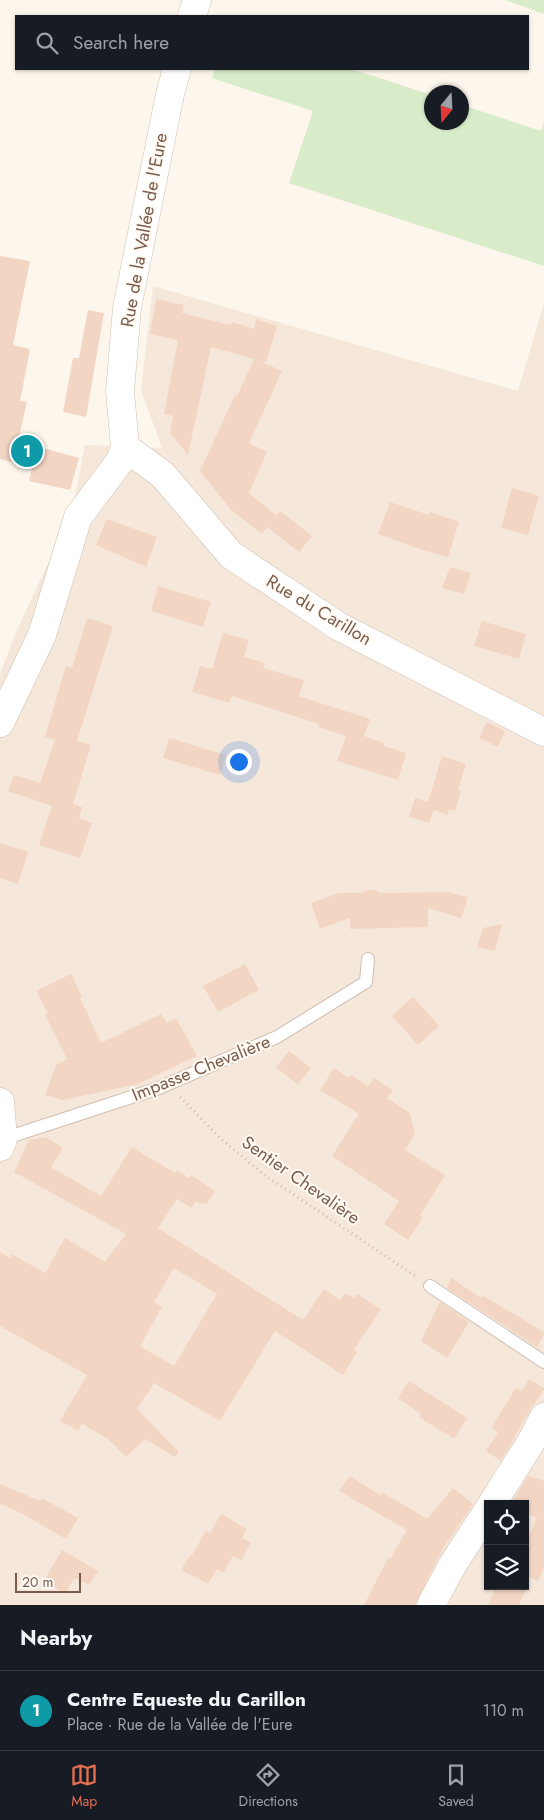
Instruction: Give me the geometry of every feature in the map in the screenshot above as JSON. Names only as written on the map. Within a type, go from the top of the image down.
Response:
[{"type":"street","points":[[192,15],[197,0]]},
{"type":"street","name":"Rue de la Vallée de l'Eure","points":[[0,723],[42,634],[78,517],[120,460],[124,447],[120,391],[127,308],[170,94],[177,70]]},
{"type":"street","name":"Rue du Carillon","points":[[124,447],[163,475],[231,555],[338,626],[544,732]]},
{"type":"street","points":[[0,1102],[1,1143]]},
{"type":"street","points":[[495,1500],[531,1442],[544,1417]]},
{"type":"street","points":[[431,1605],[453,1564],[484,1516]]},
{"type":"lane","name":"Impasse Chevalière","points":[[1,1143],[167,1084],[277,1037],[366,982],[368,959]]},
{"type":"lane","points":[[430,1286],[544,1362]]},
{"type":"path","name":"Sentier Chevalière","points":[[167,1084],[220,1138],[263,1174],[430,1286]]},
{"type":"shaded area","points":[[153,286],[518,391],[544,303],[544,1605],[0,1605],[0,674],[15,634],[72,512],[85,445],[162,448],[141,390]]},
{"type":"green space","points":[[505,0],[544,0],[544,14]]},
{"type":"green space","points":[[215,70],[355,70],[424,93],[424,130],[469,130],[469,107],[541,131],[544,122],[544,266],[289,183],[313,111],[212,78]]},
{"type":"building","points":[[0,256],[30,261],[13,345],[30,349],[20,401],[27,402],[18,441],[79,458],[70,490],[29,481],[32,468],[0,459]]},
{"type":"building","points":[[156,299],[184,305],[182,313],[231,325],[232,322],[254,329],[256,319],[277,326],[266,362],[260,361],[282,371],[249,443],[267,452],[249,493],[276,515],[262,534],[231,510],[200,471],[254,359],[211,347],[188,455],[170,433],[173,416],[164,414],[178,340],[150,334]]},
{"type":"building","points":[[88,310],[104,313],[86,417],[63,412],[73,358],[79,358]]},
{"type":"building","points":[[512,488],[539,496],[528,535],[501,528]]},
{"type":"building","points":[[390,502],[429,515],[430,512],[459,522],[448,557],[378,534]]},
{"type":"building","points":[[280,511],[312,536],[299,552],[267,527]]},
{"type":"building","points":[[107,519],[157,537],[146,567],[96,545]]},
{"type":"building","points":[[450,567],[471,573],[464,594],[442,588]]},
{"type":"building","points":[[158,586],[211,602],[203,627],[151,611]]},
{"type":"building","points":[[87,618],[113,626],[77,741],[91,745],[73,804],[82,807],[79,818],[92,823],[80,858],[39,845],[52,806],[8,791],[14,775],[40,783],[55,740],[45,737],[66,666],[72,668]]},
{"type":"building","points":[[482,621],[526,634],[519,659],[474,646]]},
{"type":"building","points":[[223,633],[249,640],[244,657],[265,663],[263,668],[304,680],[299,696],[370,719],[364,736],[384,743],[384,746],[406,753],[398,780],[337,761],[346,736],[318,727],[319,724],[232,696],[229,703],[192,692],[200,666],[212,669]]},
{"type":"building","points":[[487,722],[505,731],[498,747],[479,738]]},
{"type":"building","points":[[169,738],[226,755],[220,775],[163,758]]},
{"type":"building","points":[[442,756],[466,764],[458,790],[461,790],[455,811],[449,809],[447,815],[434,810],[429,823],[409,817],[415,798],[428,802]]},
{"type":"building","points":[[0,843],[28,852],[18,884],[0,878]]},
{"type":"building","points":[[366,890],[376,890],[380,893],[447,892],[468,897],[461,918],[428,908],[428,927],[350,929],[350,918],[320,929],[311,903],[339,893],[363,893]]},
{"type":"building","points":[[502,924],[495,951],[477,947],[483,928]]},
{"type":"building","points":[[245,964],[259,990],[218,1012],[203,986]]},
{"type":"building","points":[[71,974],[101,1043],[161,1014],[167,1023],[176,1018],[197,1056],[138,1084],[63,1100],[45,1095],[56,1065],[67,1059],[45,1015],[48,1014],[36,991]]},
{"type":"building","points":[[413,997],[439,1026],[418,1045],[392,1016]]},
{"type":"building","points":[[289,1051],[311,1068],[298,1085],[276,1067]]},
{"type":"building","points":[[334,1068],[349,1078],[351,1075],[368,1086],[374,1078],[393,1090],[387,1098],[410,1113],[415,1134],[405,1150],[445,1175],[420,1216],[423,1217],[408,1240],[384,1224],[399,1201],[332,1156],[359,1114],[320,1090]]},
{"type":"building","points":[[46,1137],[63,1148],[51,1167],[101,1196],[132,1147],[175,1173],[177,1170],[189,1178],[191,1175],[215,1191],[207,1204],[202,1202],[201,1204],[196,1201],[191,1208],[177,1199],[158,1228],[303,1320],[324,1289],[340,1300],[345,1293],[354,1298],[357,1294],[381,1309],[354,1350],[357,1352],[343,1375],[275,1331],[220,1421],[154,1383],[137,1409],[179,1452],[175,1457],[145,1439],[126,1457],[107,1438],[82,1424],[78,1431],[60,1421],[87,1375],[0,1326],[0,1252],[10,1258],[12,1254],[45,1273],[65,1238],[105,1262],[126,1234],[14,1172],[29,1140]],"holes":[[[174,1268],[217,1294],[174,1366],[140,1346],[162,1307],[154,1302]]]},
{"type":"building","points":[[451,1278],[481,1298],[482,1295],[544,1332],[537,1347],[447,1288]]},
{"type":"building","points":[[440,1302],[469,1322],[447,1358],[421,1341]]},
{"type":"building","points":[[529,1379],[544,1388],[544,1390],[530,1410],[501,1461],[486,1451],[498,1432],[492,1427],[516,1387],[522,1391]]},
{"type":"building","points":[[409,1381],[467,1418],[454,1439],[419,1417],[421,1414],[398,1398]]},
{"type":"building","points":[[350,1476],[380,1495],[382,1492],[427,1519],[453,1488],[473,1504],[442,1550],[415,1605],[364,1605],[388,1558],[390,1559],[407,1530],[339,1491]]},
{"type":"building","points":[[528,1476],[544,1481],[544,1568],[538,1581],[529,1577],[529,1535],[537,1518],[529,1515],[529,1500],[513,1500]]},
{"type":"building","points":[[0,1484],[40,1501],[42,1498],[78,1518],[66,1539],[19,1512],[0,1504]]},
{"type":"building","points":[[221,1514],[247,1529],[242,1538],[251,1543],[241,1561],[233,1556],[223,1573],[217,1569],[208,1584],[181,1570],[206,1531],[210,1533]]},
{"type":"building","points":[[62,1550],[98,1571],[89,1585],[74,1578],[65,1594],[44,1581]]},
{"type":"building","points":[[494,1590],[525,1590],[519,1605],[488,1605]]},
{"type":"place","name":"Centre Equeste du Carillon","points":[[27,451]]}]
